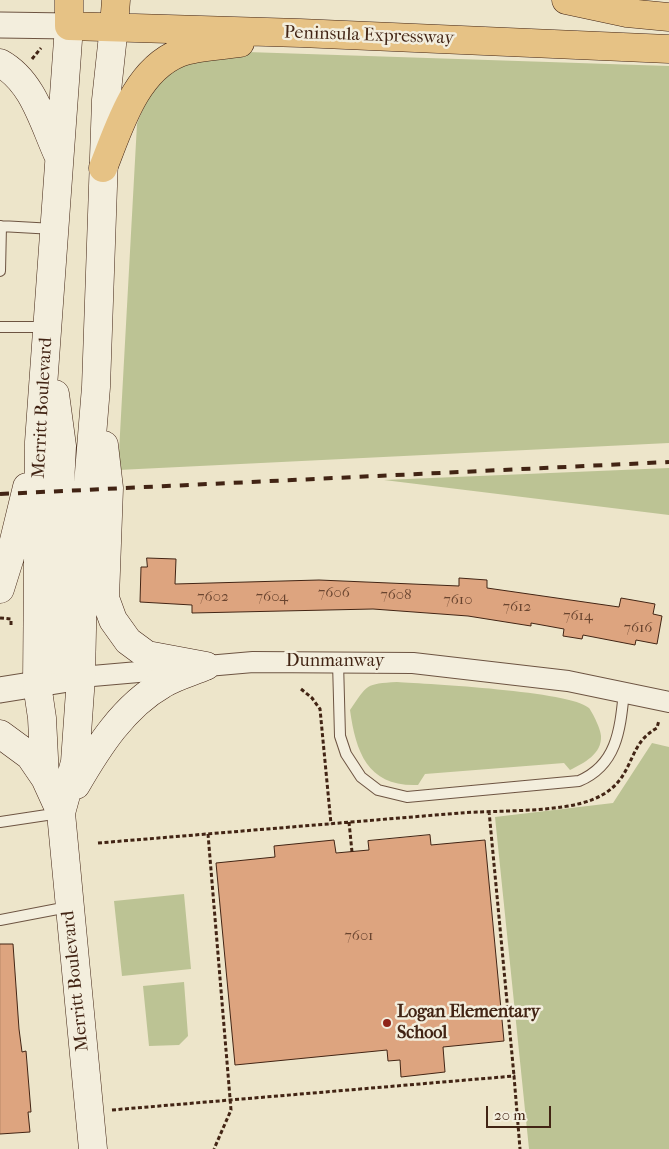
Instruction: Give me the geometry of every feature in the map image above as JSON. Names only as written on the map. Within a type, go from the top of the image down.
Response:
[{"type":"main road","points":[[566,0],[627,13],[669,17]]},
{"type":"main road","name":"Peninsula Expressway","points":[[69,13],[115,13],[300,32],[669,49]]},
{"type":"main road","name":"Merritt Boulevard","points":[[69,13],[56,229],[39,442],[37,684],[42,718],[45,778],[61,813],[93,1149]]},
{"type":"main road","name":"Merritt Boulevard","points":[[61,813],[75,762],[81,677],[84,534],[96,387],[106,100],[115,13]]},
{"type":"main road","points":[[103,168],[130,106],[144,82],[164,61],[181,52],[300,32]]},
{"type":"main road","points":[[0,63],[22,79],[60,160]]},
{"type":"main road","points":[[48,333],[62,446],[56,564],[56,643],[61,661],[81,677]]},
{"type":"main road","points":[[96,387],[110,488],[105,598],[113,620],[128,641],[147,655],[206,666]]},
{"type":"main road","points":[[0,589],[39,442]]},
{"type":"main road","points":[[61,813],[96,751],[114,727],[137,704],[163,684],[206,666]]},
{"type":"main road","points":[[0,734],[30,756],[45,778]]},
{"type":"street","points":[[0,25],[69,13]]},
{"type":"street","name":"Dunmanway","points":[[0,690],[81,677],[253,662],[413,662],[568,681],[669,702]]},
{"type":"lane","points":[[0,271],[0,226],[56,229]]},
{"type":"lane","points":[[0,327],[48,333]]},
{"type":"lane","points":[[338,662],[340,736],[346,754],[361,777],[378,790],[408,797],[579,781],[595,774],[609,758],[621,719],[624,692]]},
{"type":"lane","points":[[0,822],[61,813]]},
{"type":"lane","points":[[0,920],[69,906]]},
{"type":"path","points":[[29,61],[39,52],[42,40]]},
{"type":"path","points":[[0,618],[11,620],[11,628]]},
{"type":"path","points":[[300,688],[312,698],[320,709],[331,824]]},
{"type":"path","points":[[489,811],[520,1149]]},
{"type":"path","points":[[349,822],[352,852]]},
{"type":"path","points":[[208,834],[231,1110],[214,1149]]},
{"type":"path","points":[[90,1110],[514,1076]]},
{"type":"green space","points":[[247,52],[669,66],[669,443],[118,470],[137,124],[151,92],[165,74],[182,60],[193,55],[205,53]]},
{"type":"green space","points":[[669,468],[669,515],[384,480]]},
{"type":"green space","points":[[397,682],[498,689],[556,697],[577,702],[591,710],[600,730],[601,742],[599,748],[591,757],[570,770],[564,763],[425,774],[418,785],[401,784],[387,780],[376,773],[361,753],[356,740],[350,710],[368,687]]},
{"type":"green space","points":[[652,743],[669,747],[669,1149],[529,1149],[495,817],[613,803]]},
{"type":"green space","points":[[184,894],[191,969],[122,976],[114,901]]},
{"type":"green space","points":[[184,982],[188,1036],[179,1045],[149,1046],[143,986]]},
{"type":"building","points":[[147,558],[176,559],[175,584],[319,580],[459,586],[459,578],[487,580],[487,588],[619,607],[621,598],[655,604],[653,614],[662,616],[657,644],[636,640],[635,645],[583,635],[582,639],[563,636],[564,629],[531,623],[531,626],[468,616],[373,609],[192,613],[192,605],[140,602],[141,567],[147,567]]},
{"type":"building","points":[[430,835],[431,845],[485,840],[504,1041],[443,1047],[445,1072],[401,1077],[400,1060],[388,1061],[387,1050],[235,1065],[216,863],[275,857],[274,846],[334,840],[336,853],[369,850],[368,841]]},
{"type":"building","points":[[0,944],[13,944],[19,1029],[22,1052],[26,1051],[31,1112],[28,1112],[30,1132],[0,1134]]},
{"type":"railway","points":[[0,494],[669,462]]},
{"type":"place","name":"Logan Elementary School","points":[[387,1023]]}]
